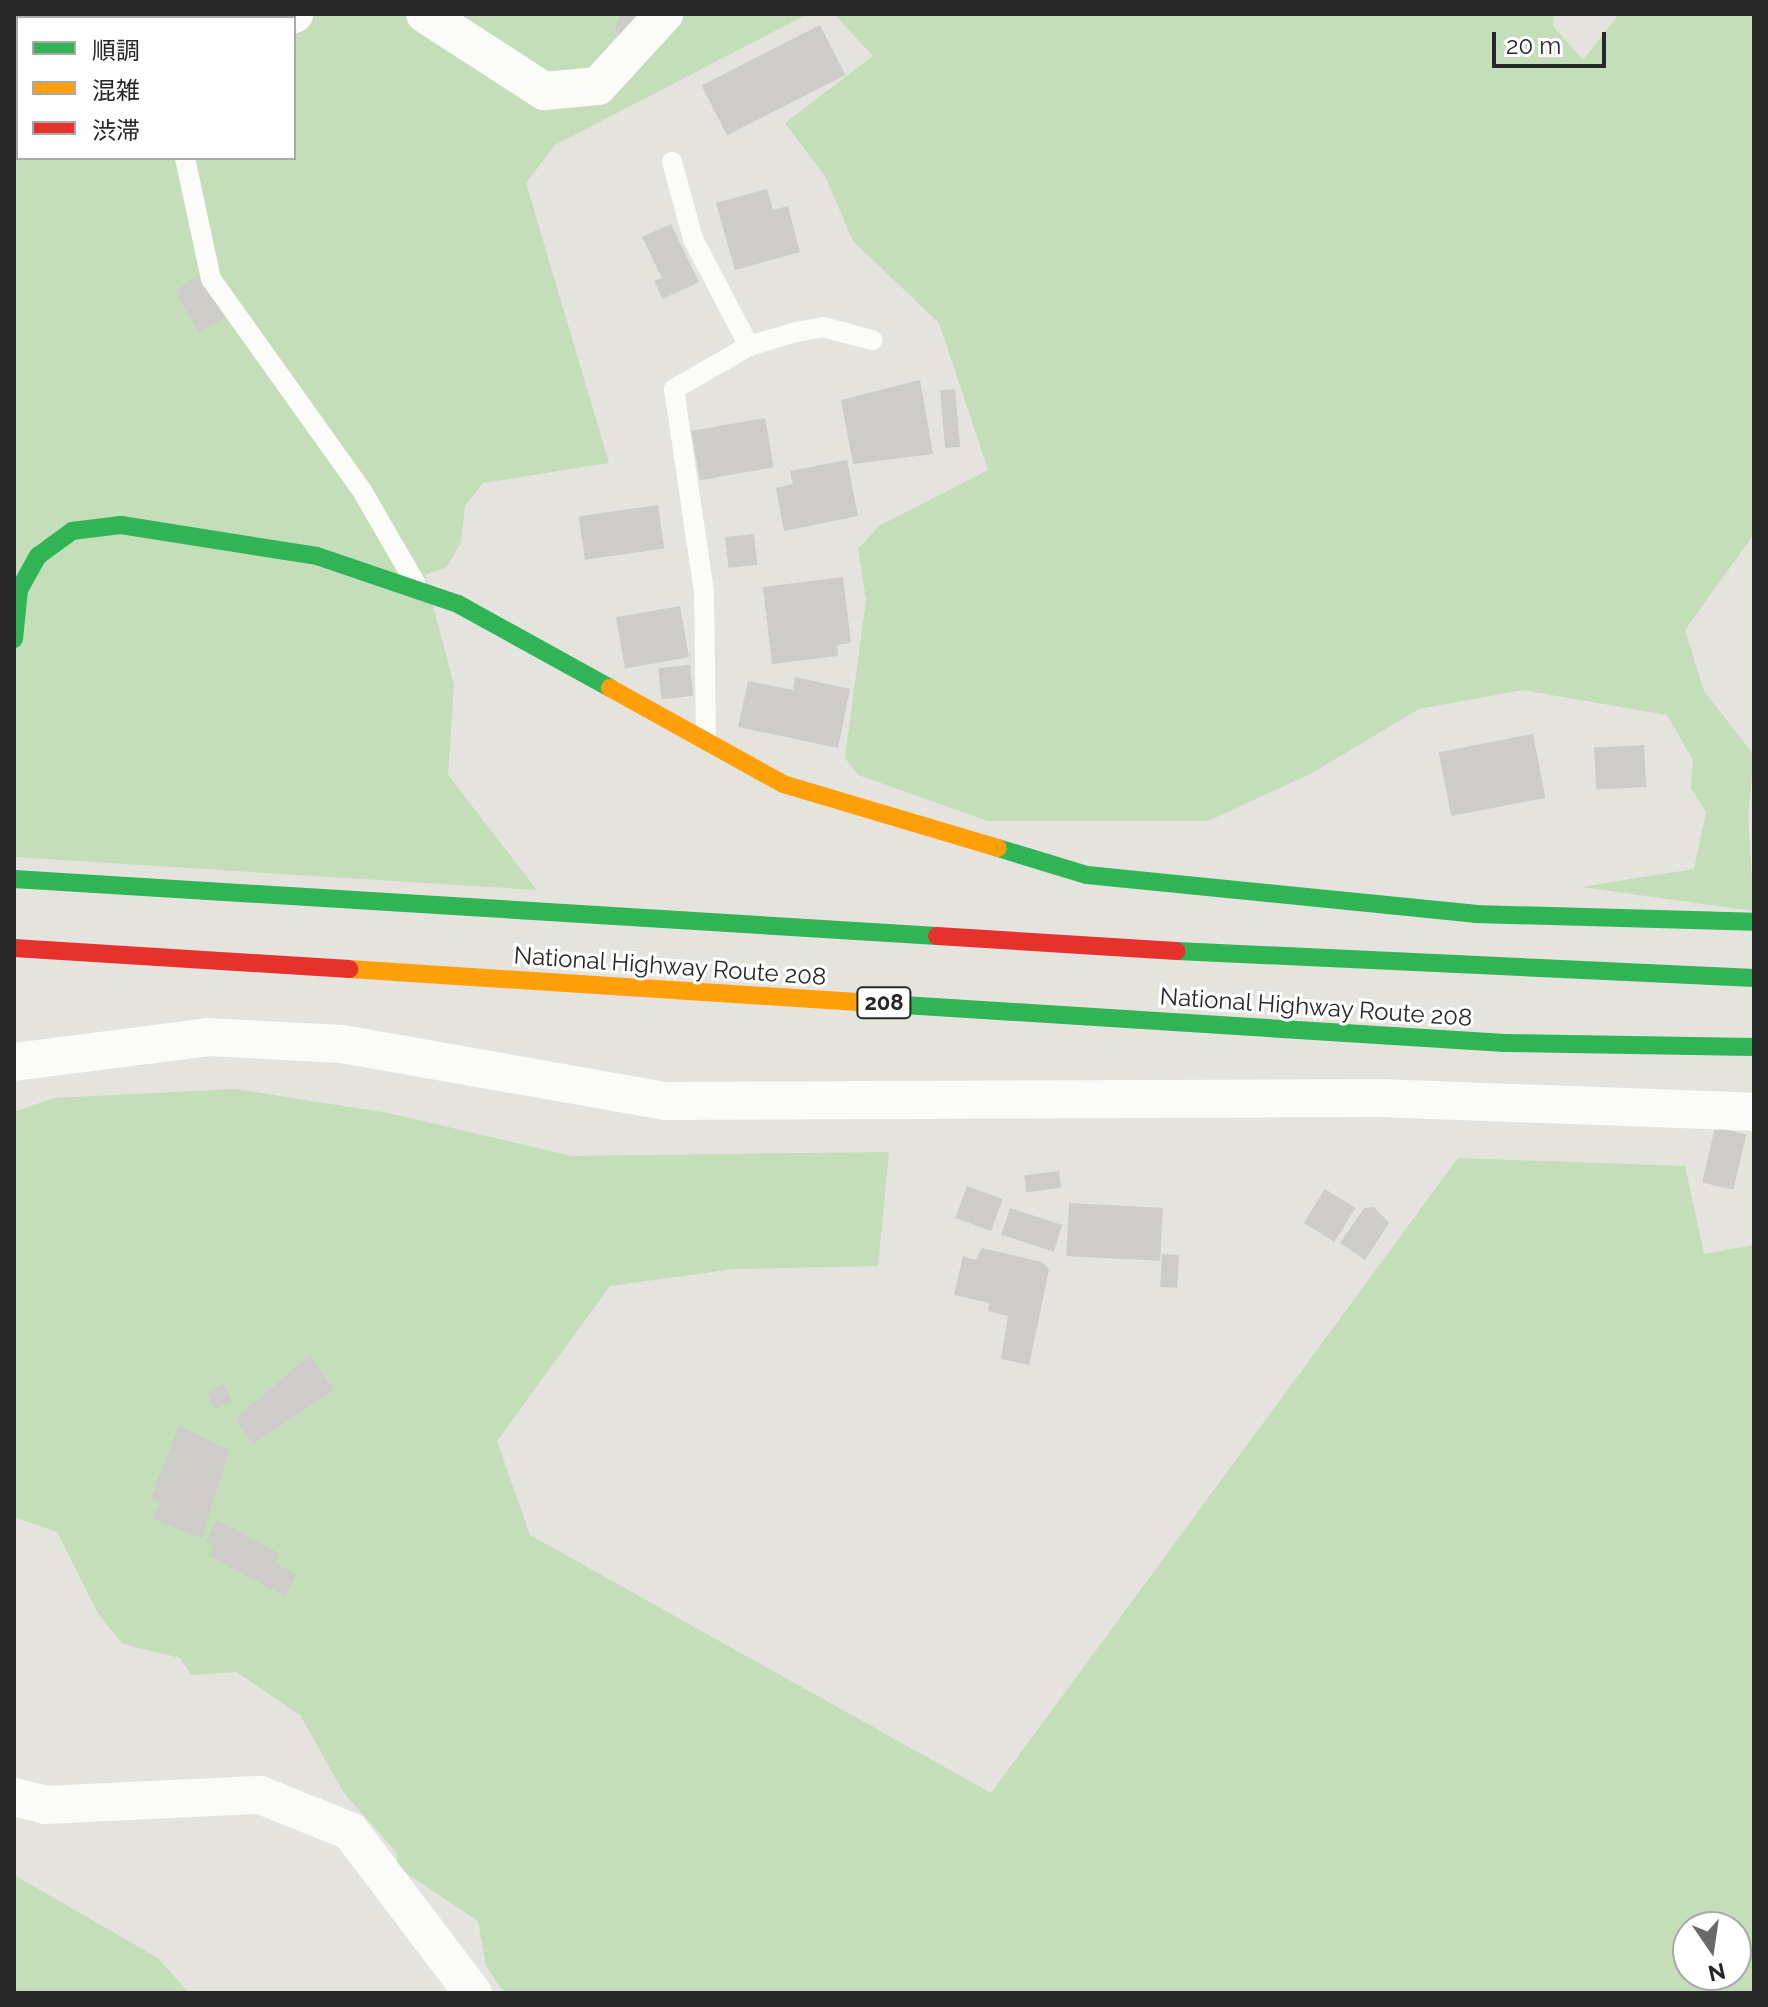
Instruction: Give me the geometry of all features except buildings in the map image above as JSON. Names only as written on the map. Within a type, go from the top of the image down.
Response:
[{"type":"main road","points":[[14,639],[19,590],[38,556],[72,531],[121,525],[317,556],[458,604],[637,709],[706,737],[783,784],[1087,875],[1475,914],[1754,922]]},
{"type":"main road","name":"National Highway Route 208","points":[[14,879],[1508,972],[1754,978]]},
{"type":"main road","name":"National Highway Route 208","points":[[14,948],[1505,1043],[1754,1047]]},
{"type":"street","points":[[425,14],[544,91],[598,86],[664,14]]},
{"type":"street","points":[[14,1062],[208,1037],[342,1044],[666,1101],[1364,1098],[1754,1112]]},
{"type":"street","points":[[14,1797],[45,1805],[260,1795],[350,1831],[473,1993]]},
{"type":"lane","points":[[185,160],[211,279],[361,489],[419,591]]},
{"type":"lane","points":[[672,162],[693,239],[749,346]]},
{"type":"lane","points":[[706,737],[704,592],[674,389],[749,346],[823,327],[872,340]]},
{"type":"green space","points":[[14,14],[808,14],[555,145],[526,183],[609,463],[483,483],[465,506],[461,542],[447,567],[425,575],[454,685],[448,775],[537,890],[14,857]]},
{"type":"green space","points":[[834,14],[1554,14],[1553,26],[1583,60],[1619,14],[1754,14],[1754,534],[1685,630],[1704,691],[1754,755],[1748,816],[1754,911],[1581,887],[1694,869],[1706,812],[1691,788],[1693,760],[1667,715],[1523,690],[1419,709],[1312,773],[1208,821],[988,821],[858,775],[845,758],[866,600],[858,549],[879,526],[988,470],[939,323],[853,241],[825,176],[785,123],[873,56]]},
{"type":"green space","points":[[235,1089],[388,1113],[572,1156],[889,1152],[878,1266],[734,1269],[610,1286],[497,1441],[530,1535],[991,1793],[1458,1158],[1685,1166],[1704,1254],[1754,1245],[1754,1993],[504,1993],[486,1966],[478,1921],[397,1867],[397,1853],[343,1792],[301,1716],[237,1672],[191,1675],[180,1658],[123,1644],[99,1615],[57,1532],[14,1517],[14,1112],[54,1098]]},
{"type":"green space","points":[[14,1875],[158,1958],[189,1993],[14,1993]]},
{"type":"traffic: fast","points":[[14,639],[19,590],[38,556],[72,531],[121,525],[317,556],[458,604],[610,688]]},
{"type":"traffic: fast","points":[[998,848],[1087,875],[1475,914],[1754,922]]},
{"type":"traffic: fast","points":[[14,879],[937,936]]},
{"type":"traffic: fast","points":[[1177,951],[1754,978]]},
{"type":"traffic: fast","points":[[888,1004],[1505,1043],[1754,1047]]},
{"type":"traffic: slow","points":[[610,688],[783,784],[998,848]]},
{"type":"traffic: slow","points":[[349,969],[888,1004]]},
{"type":"traffic: jam","points":[[937,936],[1177,951]]},
{"type":"traffic: jam","points":[[14,948],[349,969]]}]
